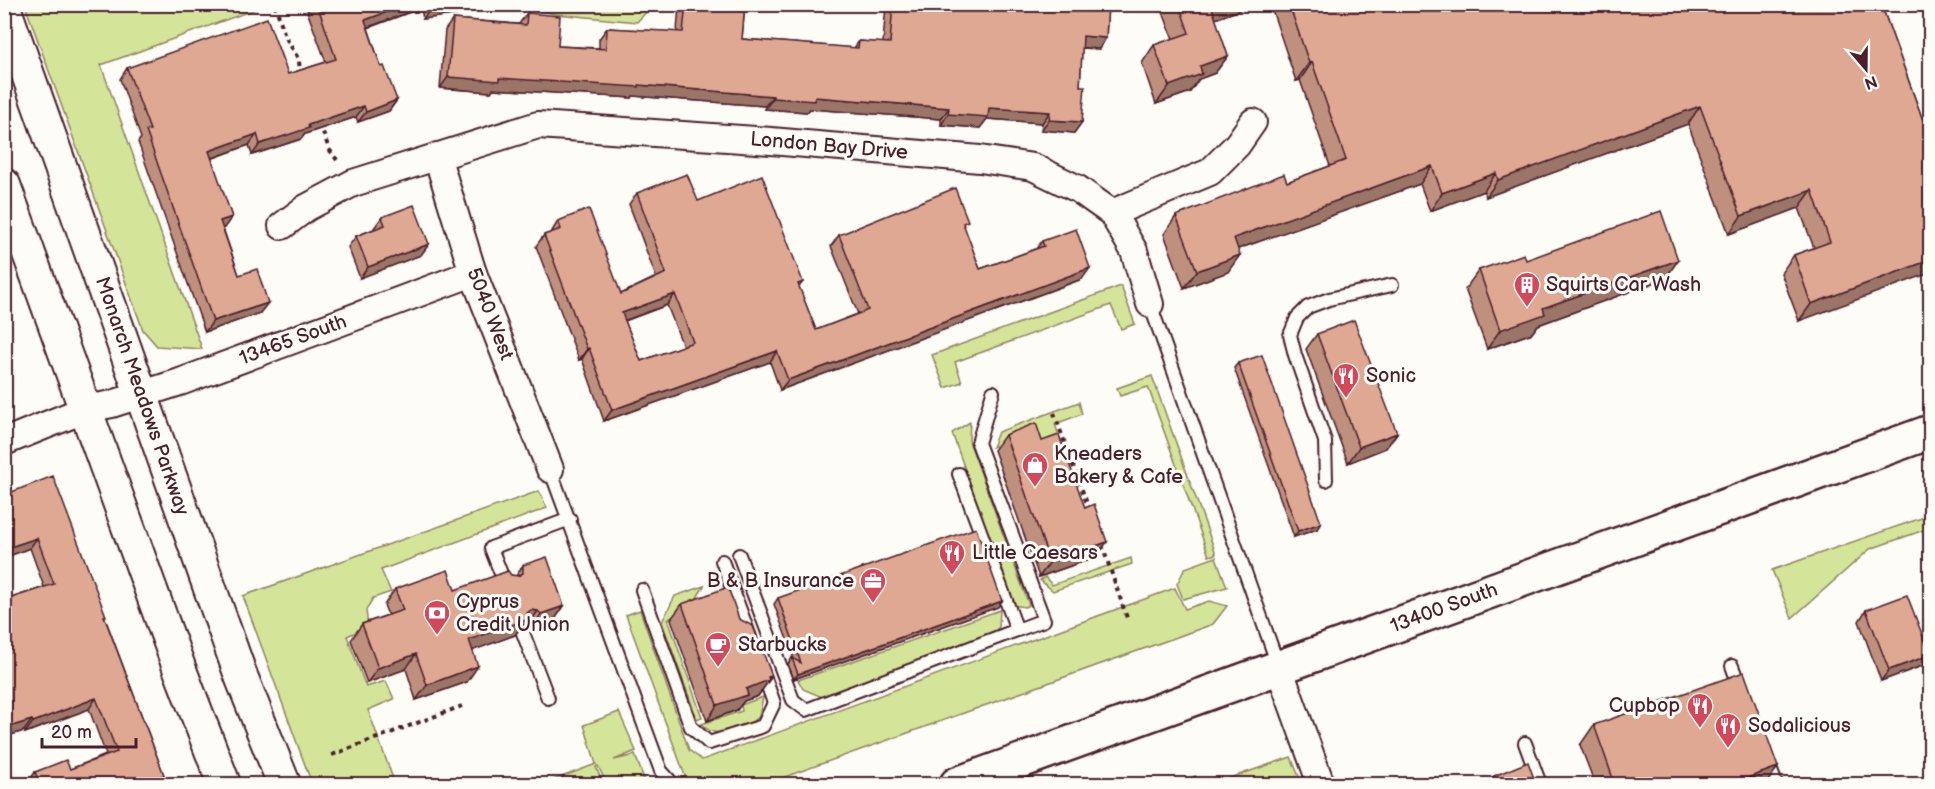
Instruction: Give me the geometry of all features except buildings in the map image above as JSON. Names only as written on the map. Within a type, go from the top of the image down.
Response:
[{"type":"main road","name":"13400 South","points":[[957,784],[1930,432]]},
{"type":"street","name":"Monarch Meadows Parkway","points":[[4,7],[241,676],[284,784]]},
{"type":"street","points":[[1112,213],[1210,172],[1238,145],[1253,122]]},
{"type":"street","name":"London Bay Drive","points":[[282,226],[306,208],[353,183],[538,125],[771,141],[980,159],[1033,167],[1078,189],[1112,213],[1134,252],[1150,304]]},
{"type":"street","name":"5040 West","points":[[437,156],[473,273],[550,470]]},
{"type":"street","points":[[4,184],[99,407],[180,670],[224,784]]},
{"type":"street","name":"13465 South","points":[[4,442],[99,407],[142,395],[473,273]]},
{"type":"street","points":[[1279,668],[1322,784]]},
{"type":"lane","points":[[1326,480],[1325,441],[1290,335],[1297,318],[1308,307],[1329,299],[1392,285]]},
{"type":"lane","points":[[1150,304],[1279,668]]},
{"type":"lane","points":[[739,555],[793,700],[806,710],[1044,620],[978,443],[993,392]]},
{"type":"lane","points":[[550,470],[570,519],[661,771],[673,784]]},
{"type":"lane","points":[[959,474],[1017,630]]},
{"type":"lane","points":[[505,584],[491,548],[570,519]]},
{"type":"lane","points":[[642,590],[691,727],[709,744],[763,726],[774,704],[723,561]]},
{"type":"lane","points":[[523,633],[548,698]]},
{"type":"lane","points":[[1732,666],[1744,698]]},
{"type":"lane","points":[[1525,743],[1540,784]]},
{"type":"lane","points":[[1764,752],[1776,784]]},
{"type":"lane","points":[[660,784],[661,771]]},
{"type":"path","points":[[275,4],[285,36],[299,60],[301,79]]},
{"type":"path","points":[[318,120],[329,149],[353,183]]},
{"type":"path","points":[[1054,413],[1090,514]]},
{"type":"path","points":[[1099,537],[1128,618]]},
{"type":"path","points":[[332,754],[462,706]]},
{"type":"path","points":[[1194,776],[1197,784]]},
{"type":"green space","points":[[25,5],[267,5],[101,65],[202,349],[157,346],[143,330]]},
{"type":"green space","points":[[512,5],[653,5],[637,22],[556,14]]},
{"type":"green space","points":[[1121,286],[1135,324],[1121,329],[1111,305],[955,362],[962,382],[945,388],[932,355]]},
{"type":"green space","points":[[1152,376],[1216,554],[1209,556],[1148,387],[1120,396],[1117,388]]},
{"type":"green space","points":[[1079,402],[1082,414],[1055,424],[1059,436],[1030,446],[1025,436],[992,447],[998,432]]},
{"type":"green space","points":[[970,422],[969,441],[1029,605],[1025,607],[1013,605],[952,433]]},
{"type":"green space","points":[[539,491],[547,508],[381,570],[391,592],[373,598],[366,610],[368,627],[347,636],[366,687],[386,681],[394,699],[368,710],[395,784],[312,784],[243,596]]},
{"type":"green space","points":[[1930,515],[1930,528],[1870,549],[1792,618],[1772,570]]},
{"type":"green space","points":[[1216,557],[1227,587],[1183,599],[1177,584],[1185,568]]},
{"type":"green space","points":[[1131,558],[1132,564],[1053,591],[1040,580],[1045,577],[1052,585]]},
{"type":"green space","points":[[704,586],[690,609],[668,619],[702,717],[697,719],[662,622],[675,596]]},
{"type":"green space","points":[[1175,588],[1185,609],[1209,601],[1227,606],[1213,624],[765,784],[688,784],[626,615],[640,610],[689,750],[702,760]]},
{"type":"green space","points":[[1000,610],[999,627],[985,639],[822,697],[803,689],[798,680]]},
{"type":"green space","points":[[763,697],[759,717],[738,729],[722,733],[707,729],[701,724],[742,711],[741,705]]},
{"type":"green space","points":[[619,712],[636,751],[614,760],[635,755],[646,784],[607,784],[598,766],[596,767],[603,784],[543,784],[596,764],[584,725]]},
{"type":"green space","points":[[1291,757],[1302,784],[1213,784]]},
{"type":"place","name":"Squirts Car Wash","points":[[1527,308]]},
{"type":"place","name":"Sonic","points":[[1346,399]]},
{"type":"place","name":"Kneaders Bakery & Cafe","points":[[1035,488]]},
{"type":"place","name":"Little Caesars","points":[[952,576]]},
{"type":"place","name":"B & B Insurance","points":[[873,604]]},
{"type":"place","name":"Cyprus Credit Union","points":[[437,636]]},
{"type":"place","name":"Starbucks","points":[[718,668]]},
{"type":"place","name":"Cupbop","points":[[1700,729]]},
{"type":"place","name":"Sodalicious","points":[[1728,749]]}]
